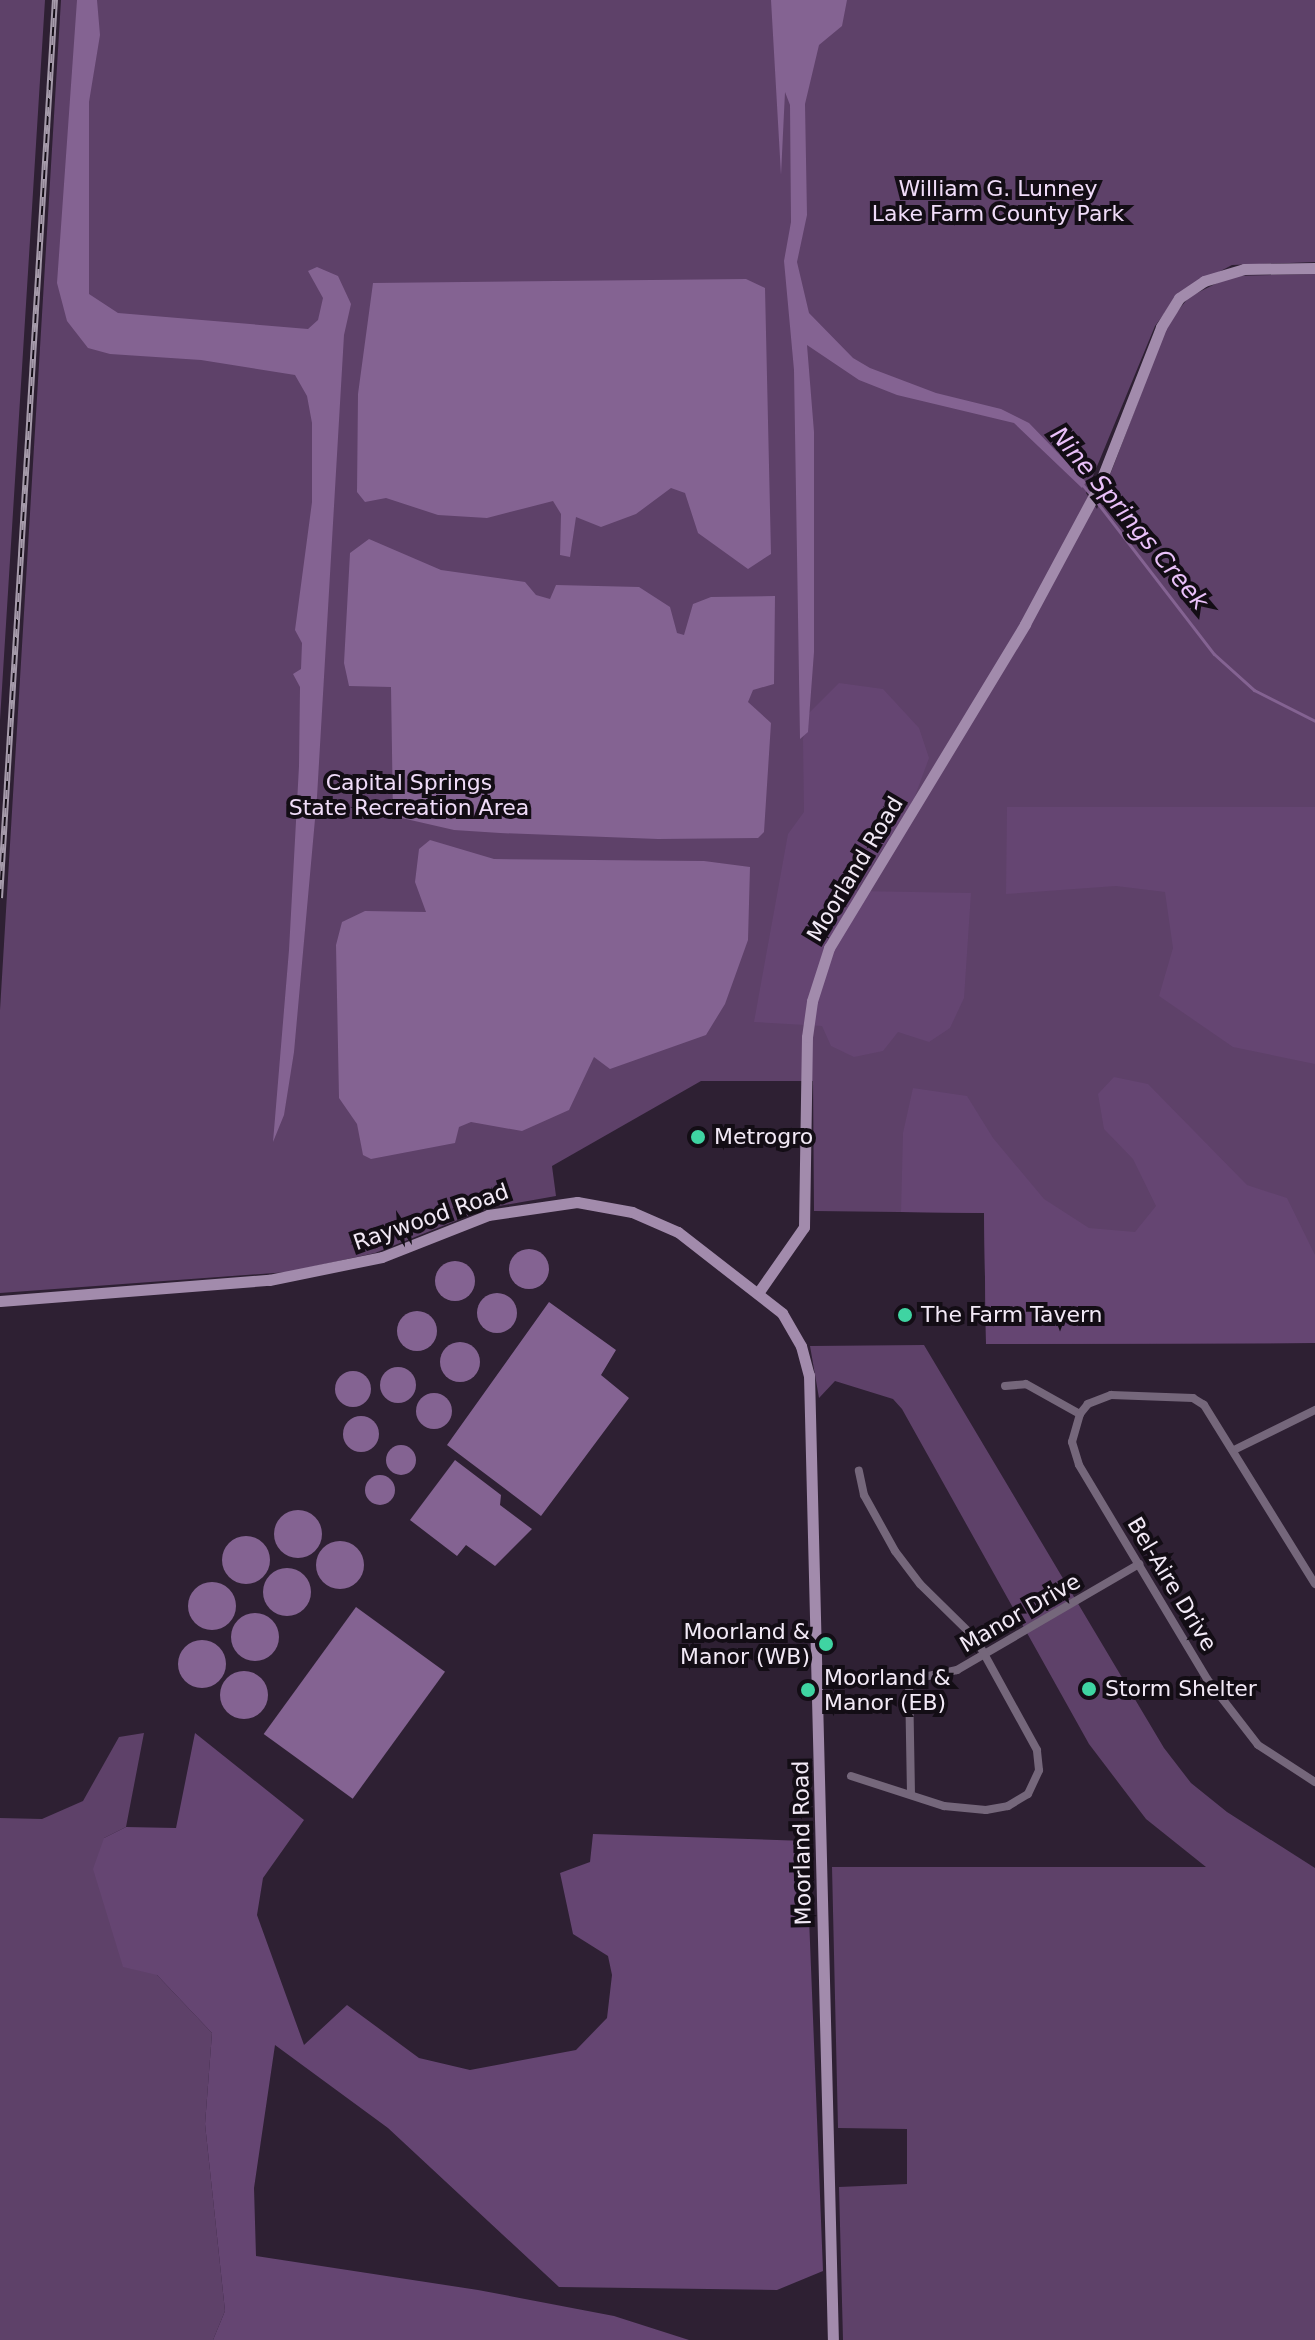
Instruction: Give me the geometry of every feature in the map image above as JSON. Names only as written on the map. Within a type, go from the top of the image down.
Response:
[{"type":"street","name":"Moorland Road","points":[[758,1293],[804,1227],[807,1037],[812,1001],[829,948],[1000,669],[1094,496],[1161,327],[1179,298],[1228,272],[1315,268]]},
{"type":"street","name":"Raywood Road","points":[[0,1301],[216,1284],[341,1268],[488,1215],[577,1202],[632,1212],[678,1232],[782,1313],[801,1346]]},
{"type":"street","name":"Moorland Road","points":[[801,1346],[809,1375],[833,2340]]},
{"type":"street","points":[[1005,1386],[1026,1384],[1080,1414],[1088,1404],[1111,1395],[1193,1398],[1204,1405],[1236,1449],[1315,1584]]},
{"type":"street","points":[[1236,1449],[1315,1410]]},
{"type":"street","name":"Bel-Aire Drive","points":[[1080,1414],[1072,1442],[1079,1465],[1236,1721],[1270,1755],[1315,1782]]},
{"type":"street","points":[[851,1776],[944,1806],[986,1810],[1008,1806],[1028,1794],[1035,1782],[1037,1750],[985,1655],[895,1551],[864,1495],[859,1471]]},
{"type":"street","name":"Manor Drive","points":[[818,1682],[909,1680],[957,1670],[1139,1564]]},
{"type":"street","points":[[909,1680],[911,1793]]},
{"type":"green space","points":[[0,0],[45,0],[0,720]]},
{"type":"green space","name":"Capital Springs State Recreation Area","points":[[61,0],[1315,0],[1315,262],[1232,265],[1179,293],[1155,326],[1086,493],[1097,509],[1168,323],[1189,297],[1231,276],[1315,274],[1315,1343],[986,1344],[984,1213],[814,1211],[813,1081],[701,1081],[552,1166],[556,1196],[488,1208],[375,1253],[288,1272],[0,1293],[0,1010]]},
{"type":"green space","points":[[924,1345],[1164,1748],[1191,1783],[1227,1812],[1315,1868],[1315,2340],[843,2340],[839,2187],[907,2184],[907,2129],[838,2128],[832,1867],[1206,1867],[1146,1819],[1089,1744],[902,1409],[893,1399],[835,1381],[819,1398],[810,1346]]},
{"type":"green space","points":[[144,1733],[126,1827],[104,1838],[157,1975],[212,2033],[205,2124],[225,2311],[213,2340],[0,2340],[0,1818],[42,1819],[83,1801],[119,1737]]},
{"type":"shaded area","points":[[77,0],[97,0],[100,35],[89,102],[89,294],[118,313],[308,329],[318,320],[323,298],[308,271],[317,267],[338,276],[351,304],[344,335],[317,797],[294,1052],[284,1115],[273,1142],[289,950],[299,766],[300,687],[293,674],[301,669],[302,643],[295,630],[312,502],[312,423],[307,396],[295,375],[201,360],[110,354],[88,348],[67,321],[57,283]]},
{"type":"shaded area","points":[[771,0],[847,0],[842,26],[819,45],[805,104],[807,215],[797,262],[809,313],[853,358],[870,368],[936,393],[1001,409],[1029,423],[1086,482],[1082,488],[1014,423],[897,395],[859,380],[807,345],[814,432],[814,652],[808,732],[800,739],[794,370],[784,261],[791,222],[790,105],[785,92],[781,175]]},
{"type":"shaded area","points":[[746,279],[765,288],[771,554],[748,569],[698,533],[685,493],[671,488],[636,514],[601,527],[576,517],[570,557],[560,555],[561,514],[553,501],[487,518],[438,515],[386,498],[365,502],[357,492],[358,394],[373,283]]},
{"type":"shaded area","points":[[369,539],[441,570],[525,582],[536,595],[550,599],[556,585],[639,587],[670,607],[677,633],[684,635],[693,604],[711,597],[775,596],[774,684],[753,690],[748,702],[771,723],[764,832],[758,838],[658,839],[500,833],[454,830],[393,816],[391,687],[349,686],[344,663],[350,553]]},
{"type":"shaded area","points":[[839,683],[883,689],[919,728],[929,758],[914,799],[856,891],[971,893],[964,998],[950,1028],[929,1042],[898,1032],[883,1051],[854,1057],[831,1046],[822,1026],[754,1022],[788,834],[804,812],[803,739],[809,713]]},
{"type":"shaded area","points":[[1007,807],[1315,807],[1315,1064],[1233,1047],[1159,996],[1173,948],[1165,892],[1116,886],[1006,894]]},
{"type":"shaded area","points":[[430,840],[494,859],[704,861],[750,867],[748,940],[725,1004],[706,1035],[610,1069],[594,1057],[569,1110],[522,1131],[471,1122],[459,1127],[455,1143],[371,1159],[363,1155],[357,1124],[339,1098],[336,945],[342,922],[365,911],[426,912],[415,882],[419,849]]},
{"type":"shaded area","points":[[1114,1077],[1148,1084],[1247,1185],[1287,1198],[1315,1255],[1315,1343],[986,1344],[984,1213],[901,1212],[903,1133],[913,1088],[967,1096],[993,1138],[1044,1199],[1089,1228],[1135,1232],[1156,1206],[1133,1159],[1104,1129],[1098,1094]]},
{"type":"shaded area","points":[[529,1249],[543,1255],[549,1269],[543,1283],[529,1289],[515,1283],[509,1269],[515,1255]]},
{"type":"shaded area","points":[[455,1261],[469,1267],[475,1281],[469,1295],[455,1301],[441,1295],[435,1281],[441,1267]]},
{"type":"shaded area","points":[[497,1293],[511,1299],[517,1313],[511,1327],[497,1333],[483,1327],[477,1313],[483,1299]]},
{"type":"shaded area","points":[[549,1302],[616,1350],[601,1375],[629,1398],[541,1516],[447,1445]]},
{"type":"shaded area","points":[[417,1311],[431,1317],[437,1331],[431,1345],[417,1351],[403,1345],[397,1331],[403,1317]]},
{"type":"shaded area","points":[[460,1342],[474,1348],[480,1362],[474,1376],[460,1382],[446,1376],[440,1362],[446,1348]]},
{"type":"shaded area","points":[[398,1367],[411,1372],[416,1385],[411,1398],[398,1403],[385,1398],[380,1385],[385,1372]]},
{"type":"shaded area","points":[[353,1371],[366,1376],[371,1389],[366,1402],[353,1407],[340,1402],[335,1389],[340,1376]]},
{"type":"shaded area","points":[[434,1393],[447,1398],[452,1411],[447,1424],[434,1429],[421,1424],[416,1411],[421,1398]]},
{"type":"shaded area","points":[[361,1416],[374,1421],[379,1434],[374,1447],[361,1452],[348,1447],[343,1434],[348,1421]]},
{"type":"shaded area","points":[[401,1445],[412,1449],[416,1460],[412,1471],[401,1475],[390,1471],[386,1460],[390,1449]]},
{"type":"shaded area","points":[[455,1460],[501,1495],[500,1505],[532,1529],[495,1566],[466,1545],[457,1556],[410,1520]]},
{"type":"shaded area","points":[[380,1475],[391,1479],[395,1490],[391,1501],[380,1505],[369,1501],[365,1490],[369,1479]]},
{"type":"shaded area","points":[[298,1510],[315,1517],[322,1534],[315,1551],[298,1558],[281,1551],[274,1534],[281,1517]]},
{"type":"shaded area","points":[[246,1536],[263,1543],[270,1560],[263,1577],[246,1584],[229,1577],[222,1560],[229,1543]]},
{"type":"shaded area","points":[[340,1541],[357,1548],[364,1565],[357,1582],[340,1589],[323,1582],[316,1565],[323,1548]]},
{"type":"shaded area","points":[[287,1568],[304,1575],[311,1592],[304,1609],[287,1616],[270,1609],[263,1592],[270,1575]]},
{"type":"shaded area","points":[[212,1582],[229,1589],[236,1606],[229,1623],[212,1630],[195,1623],[188,1606],[195,1589]]},
{"type":"shaded area","points":[[356,1607],[445,1672],[353,1799],[264,1734]]},
{"type":"shaded area","points":[[255,1613],[272,1620],[279,1637],[272,1654],[255,1661],[238,1654],[231,1637],[238,1620]]},
{"type":"shaded area","points":[[202,1640],[219,1647],[226,1664],[219,1681],[202,1688],[185,1681],[178,1664],[185,1647]]},
{"type":"shaded area","points":[[244,1671],[261,1678],[268,1695],[261,1712],[244,1719],[227,1712],[220,1695],[227,1678]]},
{"type":"shaded area","points":[[195,1733],[304,1820],[263,1878],[257,1915],[304,2045],[347,2005],[419,2058],[470,2070],[576,2050],[607,2018],[612,1975],[608,1956],[573,1934],[560,1873],[590,1862],[593,1834],[806,1841],[823,2271],[777,2290],[559,2287],[388,2128],[275,2045],[254,2188],[256,2256],[478,2290],[614,2316],[689,2340],[213,2340],[225,2311],[205,2124],[212,2033],[157,1975],[123,1967],[93,1869],[104,1838],[126,1827],[176,1828]]},
{"type":"waterway","name":"Nine Springs Creek","points":[[1081,483],[1091,495]]},
{"type":"waterway","name":"Nine Springs Creek","points":[[1096,501],[1214,654],[1254,690],[1315,721]]},
{"type":"railway","points":[[0,898],[55,0]]},
{"type":"place","name":"Metrogro","points":[[698,1137]]},
{"type":"place","name":"The Farm Tavern","points":[[905,1315]]},
{"type":"place","name":"Moorland & Manor (WB)","points":[[826,1644]]},
{"type":"place","name":"Storm Shelter","points":[[1089,1689]]},
{"type":"place","name":"Moorland & Manor (EB)","points":[[808,1690]]},
{"type":"park label","name":"William G. Lunney Lake Farm County Park","points":[[998,200]]}]
